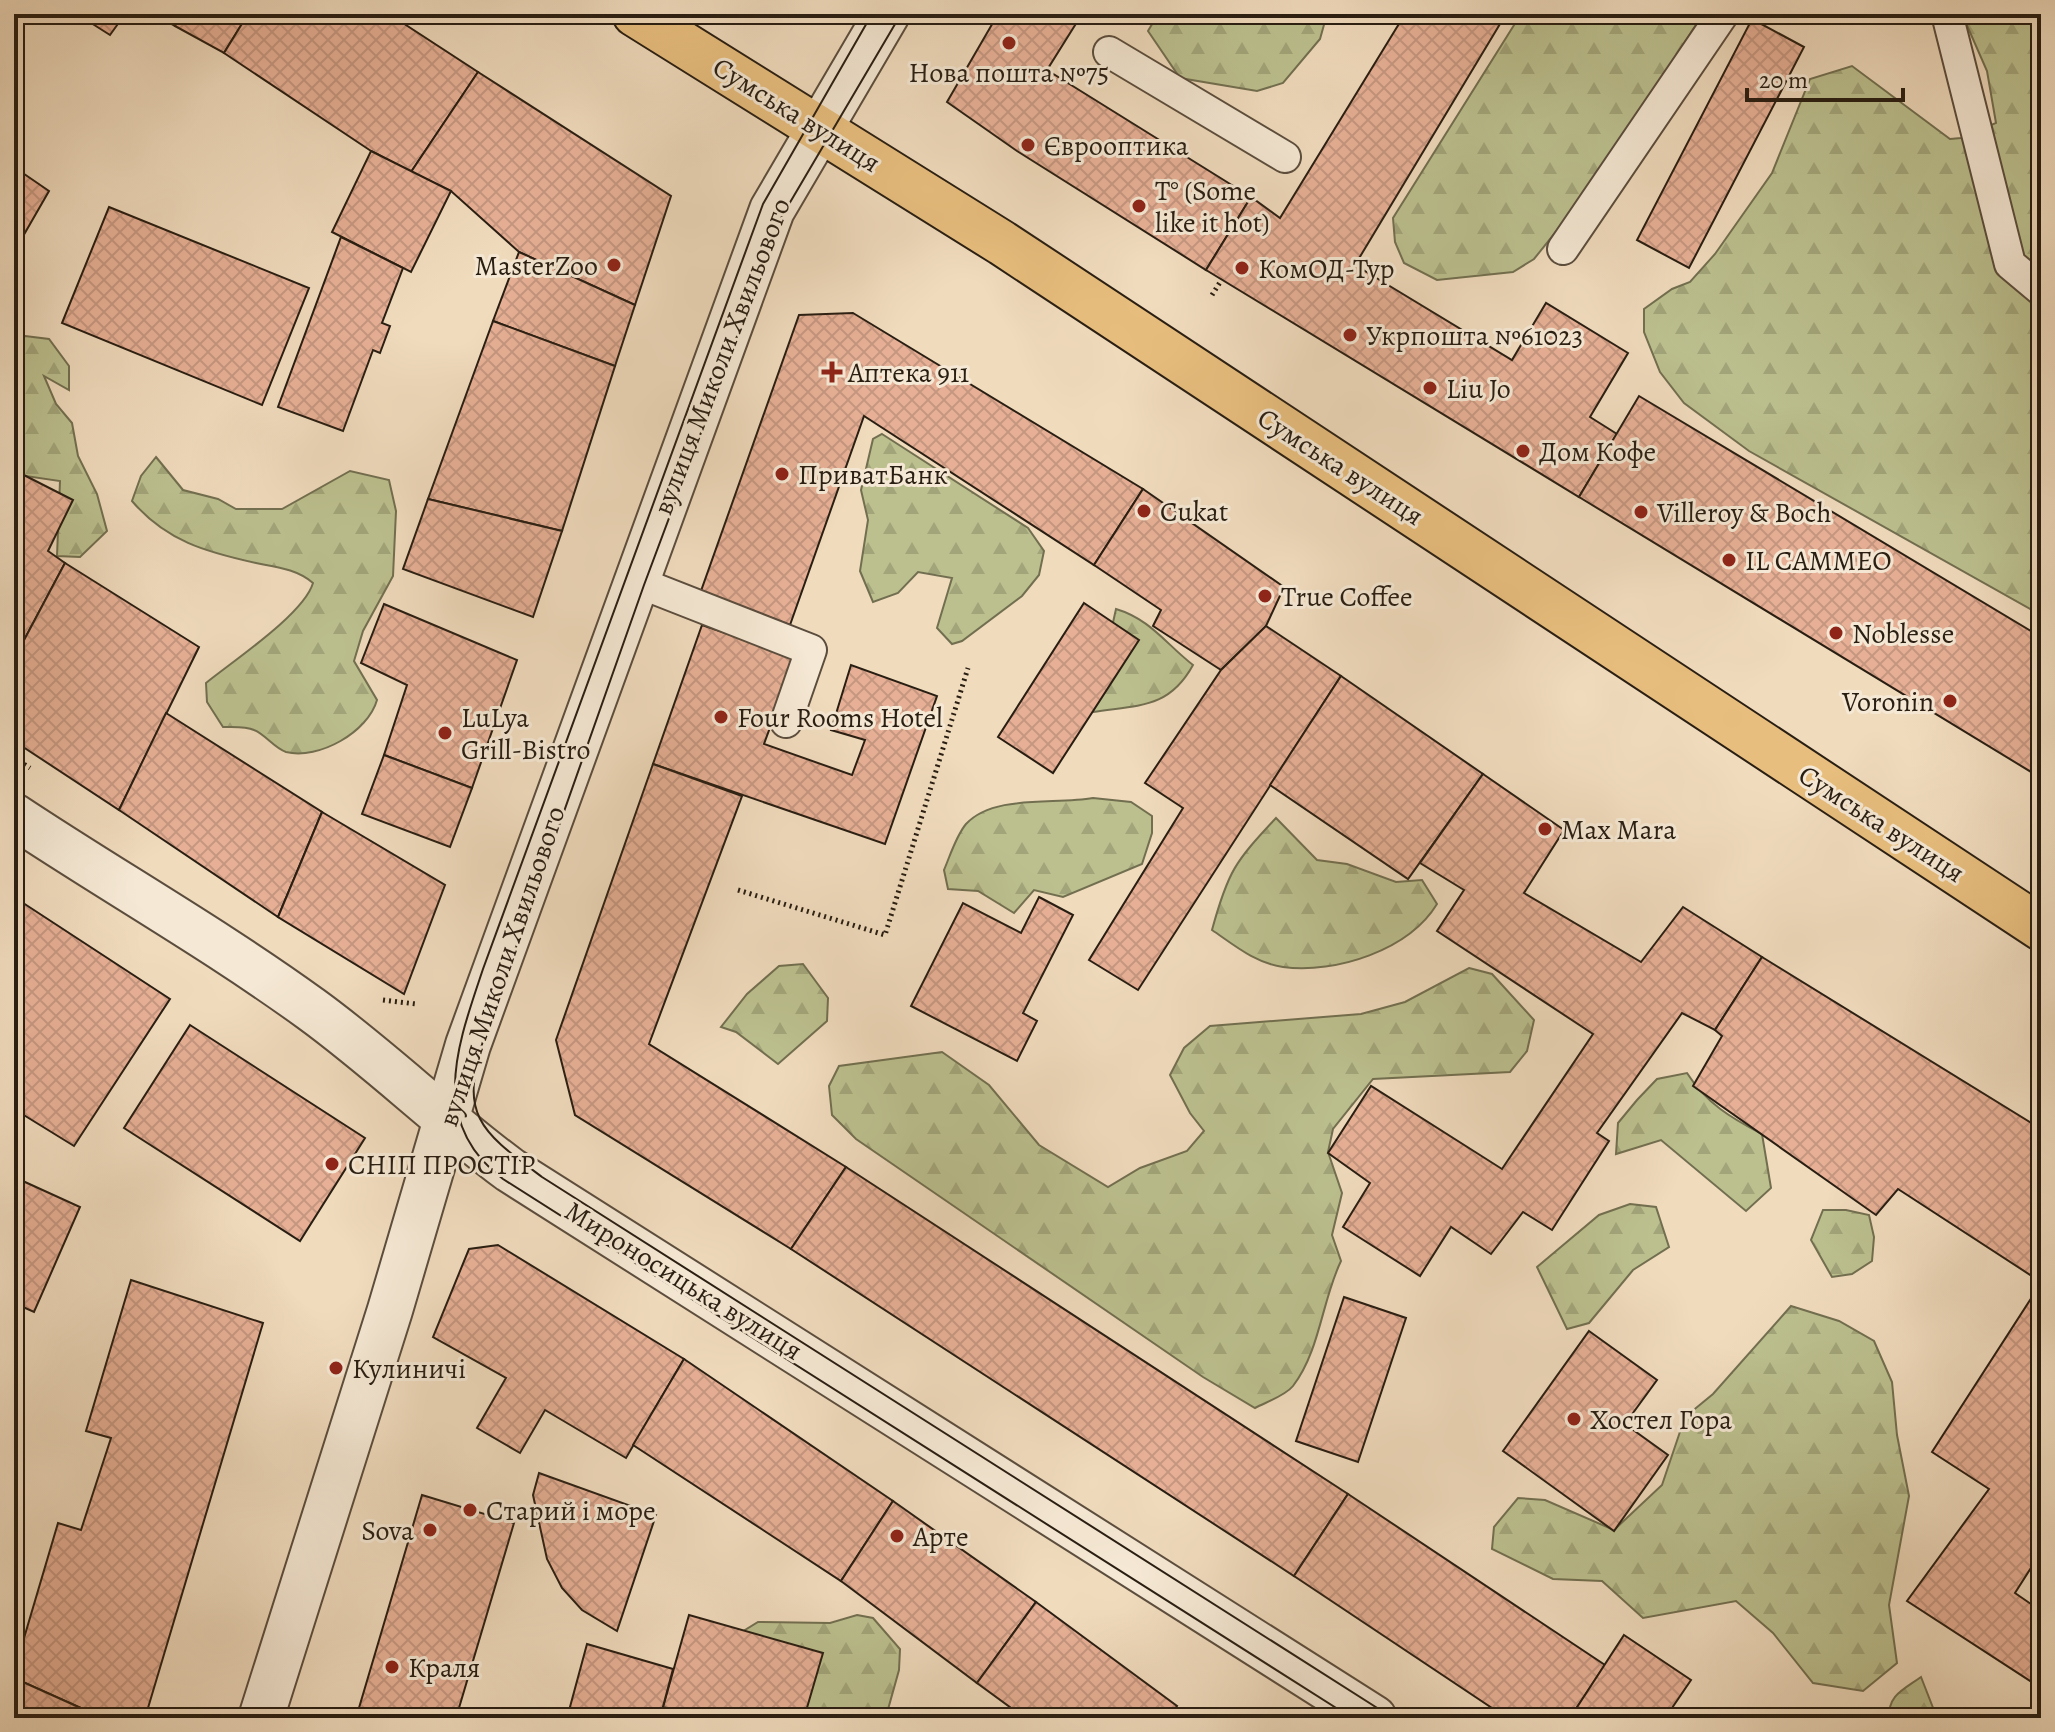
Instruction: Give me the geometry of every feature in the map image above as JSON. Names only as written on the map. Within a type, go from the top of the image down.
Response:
[{"type":"main road","name":"Сумська вулиця","points":[[635,14],[1002,243],[2041,928]]},
{"type":"street","name":"вулиця Миколи Хвильового","points":[[261,1718],[448,1124],[468,1045],[635,581],[772,210],[887,14]]},
{"type":"street","name":"Мироносицька вулиця","points":[[14,816],[308,1006],[373,1055],[448,1124],[510,1170],[1374,1718]]},
{"type":"lane","points":[[1563,249],[1723,14]]},
{"type":"lane","points":[[1947,14],[2010,264],[2041,290]]},
{"type":"lane","points":[[1109,52],[1285,157]]},
{"type":"lane","points":[[635,581],[811,650],[786,722]]},
{"type":"path","points":[[1212,295],[1222,279]]},
{"type":"path","points":[[738,890],[885,935],[968,668]]},
{"type":"path","points":[[385,1001],[416,1004]]},
{"type":"green space","points":[[1158,14],[1327,14],[1320,39],[1283,83],[1257,91],[1180,78],[1148,31]]},
{"type":"green space","points":[[1521,14],[1703,14],[1587,193],[1534,259],[1513,272],[1437,280],[1404,263],[1395,242],[1393,218]]},
{"type":"green space","points":[[1962,14],[2041,14],[2041,615],[1749,451],[1684,403],[1660,372],[1644,332],[1644,309],[1672,289],[1690,282],[1715,254],[1772,173],[1810,79],[1852,66],[1950,139],[1961,138],[1996,123],[1987,71]]},
{"type":"green space","points":[[25,336],[49,339],[69,366],[69,390],[44,376],[56,404],[72,423],[78,456],[97,494],[107,531],[80,557],[57,556],[60,481],[26,476],[14,488],[14,341]]},
{"type":"green space","points":[[882,434],[1028,528],[1044,551],[1039,575],[1022,596],[962,641],[952,644],[937,628],[952,578],[918,572],[898,593],[873,602],[860,571],[868,520],[861,490],[873,439]]},
{"type":"green space","points":[[156,457],[183,490],[218,499],[236,509],[282,509],[350,471],[389,480],[396,511],[393,576],[363,631],[354,661],[377,700],[364,723],[353,733],[327,748],[299,753],[282,750],[251,729],[223,727],[207,702],[206,683],[296,609],[313,583],[286,569],[238,559],[188,543],[145,515],[132,501],[141,476]]},
{"type":"green space","points":[[1116,609],[1139,619],[1193,665],[1174,690],[1163,697],[1138,706],[1093,712]]},
{"type":"green space","points":[[1093,798],[1131,802],[1152,816],[1152,833],[1142,864],[1063,897],[1034,890],[1014,913],[978,891],[948,889],[944,870],[951,852],[962,829],[978,815],[1008,804]]},
{"type":"green space","points":[[1276,818],[1317,860],[1347,864],[1396,882],[1422,880],[1437,904],[1409,934],[1390,946],[1348,962],[1325,967],[1283,967],[1254,957],[1212,930],[1228,880],[1251,846]]},
{"type":"green space","points":[[803,964],[828,998],[827,1021],[778,1064],[736,1032],[721,1027],[747,994],[779,966]]},
{"type":"green space","points":[[1469,968],[1492,974],[1534,1020],[1527,1051],[1510,1072],[1373,1079],[1333,1129],[1328,1152],[1342,1193],[1332,1235],[1341,1261],[1302,1372],[1290,1390],[1255,1408],[1203,1377],[856,1139],[832,1115],[829,1086],[839,1066],[942,1052],[989,1085],[1039,1145],[1108,1187],[1140,1168],[1187,1151],[1204,1131],[1190,1113],[1170,1075],[1184,1048],[1210,1026],[1361,1014],[1405,1002]]},
{"type":"green space","points":[[1687,1073],[1702,1093],[1720,1109],[1762,1134],[1771,1188],[1746,1211],[1661,1140],[1616,1154],[1618,1123],[1637,1100],[1657,1079]]},
{"type":"green space","points":[[1630,1204],[1656,1207],[1669,1247],[1633,1270],[1589,1323],[1567,1329],[1537,1267],[1599,1215]]},
{"type":"green space","points":[[1823,1210],[1846,1210],[1869,1215],[1874,1237],[1872,1261],[1852,1274],[1832,1277],[1811,1240]]},
{"type":"green space","points":[[1791,1306],[1839,1321],[1874,1341],[1892,1382],[1897,1435],[1909,1496],[1889,1605],[1897,1663],[1863,1691],[1813,1683],[1773,1633],[1736,1601],[1643,1618],[1602,1581],[1553,1579],[1492,1549],[1494,1527],[1518,1498],[1545,1500],[1614,1530],[1662,1485],[1685,1417],[1713,1394]]},
{"type":"green space","points":[[857,1615],[873,1618],[900,1649],[899,1670],[887,1713],[893,1718],[667,1718],[673,1695],[698,1659],[758,1622],[830,1623]]},
{"type":"green space","points":[[1921,1677],[1937,1718],[1889,1718],[1894,1698]]},
{"type":"building","points":[[77,14],[125,14],[110,35]]},
{"type":"building","points":[[153,14],[182,14],[175,26]]},
{"type":"building","points":[[182,14],[248,14],[224,53],[175,26]]},
{"type":"building","points":[[248,14],[389,14],[478,72],[411,172],[371,151],[224,53]]},
{"type":"building","points":[[998,14],[1082,14],[1047,70],[1251,197],[1206,270],[1017,151],[947,102]]},
{"type":"building","points":[[1405,14],[1506,14],[1355,265],[1512,360],[1546,303],[1628,353],[1590,417],[1617,434],[1579,497],[1206,270],[1251,197],[1280,218]]},
{"type":"building","points":[[1752,19],[1804,47],[1689,268],[1637,240]]},
{"type":"building","points":[[478,72],[671,196],[635,305],[519,252],[451,191],[411,172]]},
{"type":"building","points":[[371,151],[451,191],[411,272],[332,232]]},
{"type":"building","points":[[14,167],[49,191],[14,252]]},
{"type":"building","points":[[109,207],[309,288],[262,405],[62,323]]},
{"type":"building","points":[[341,237],[403,268],[382,323],[390,326],[380,353],[373,350],[343,431],[278,407]]},
{"type":"building","points":[[519,252],[635,305],[615,366],[493,321]]},
{"type":"building","points":[[853,313],[1143,489],[1094,565],[864,416],[790,625],[701,591],[799,315]]},
{"type":"building","points":[[493,321],[615,366],[562,531],[428,499]]},
{"type":"building","points":[[1639,396],[2041,637],[2041,778],[1579,497]]},
{"type":"building","points":[[14,470],[73,500],[48,551],[65,563],[14,659]]},
{"type":"building","points":[[1143,489],[1284,587],[1266,626],[1221,670],[1153,626],[1161,610],[1094,565]]},
{"type":"building","points":[[428,499],[562,531],[533,617],[403,569]]},
{"type":"building","points":[[65,563],[199,647],[119,810],[14,741],[14,659]]},
{"type":"building","points":[[1084,603],[1139,640],[1053,773],[998,737]]},
{"type":"building","points":[[384,604],[517,660],[472,788],[384,755],[407,685],[361,663]]},
{"type":"building","points":[[702,625],[796,657],[764,744],[852,775],[865,740],[831,730],[851,665],[937,696],[885,844],[653,764]]},
{"type":"building","points":[[1266,626],[1341,676],[1138,990],[1089,960],[1183,808],[1145,783],[1221,670]]},
{"type":"building","points":[[1341,676],[1483,774],[1408,879],[1270,785]]},
{"type":"building","points":[[166,713],[322,812],[278,917],[119,810]]},
{"type":"building","points":[[384,755],[472,788],[450,847],[362,814]]},
{"type":"building","points":[[653,764],[742,796],[649,1044],[846,1167],[791,1249],[575,1115],[556,1040]]},
{"type":"building","points":[[1483,774],[1564,830],[1524,893],[1641,962],[1683,907],[1762,957],[1715,1030],[1682,1013],[1597,1133],[1609,1141],[1552,1230],[1523,1212],[1491,1254],[1451,1227],[1420,1276],[1343,1227],[1370,1183],[1328,1153],[1371,1086],[1502,1169],[1593,1034],[1437,931],[1464,890],[1420,863]]},
{"type":"building","points":[[322,812],[445,885],[404,994],[278,917]]},
{"type":"building","points":[[14,897],[170,999],[74,1146],[14,1109]]},
{"type":"building","points":[[1039,897],[1073,915],[1023,1013],[1037,1021],[1017,1061],[911,1006],[963,903],[1021,933]]},
{"type":"building","points":[[1762,957],[2041,1129],[2041,1282],[1898,1189],[1876,1215],[1693,1086],[1722,1036],[1715,1030]]},
{"type":"building","points":[[190,1025],[365,1138],[300,1241],[124,1128]]},
{"type":"building","points":[[846,1167],[1348,1494],[1294,1576],[791,1249]]},
{"type":"building","points":[[14,1177],[80,1207],[34,1312],[14,1303]]},
{"type":"building","points":[[498,1245],[684,1359],[626,1458],[545,1410],[520,1453],[477,1428],[506,1378],[433,1337],[469,1249]]},
{"type":"building","points":[[131,1280],[263,1323],[145,1718],[103,1718],[14,1678],[14,1672],[58,1523],[81,1530],[111,1438],[86,1431]]},
{"type":"building","points":[[2041,1283],[2041,1432],[2031,1446],[2041,1454],[2041,1552],[2015,1593],[2041,1611],[2041,1688],[1907,1601],[1989,1489],[1932,1452]]},
{"type":"building","points":[[1344,1297],[1406,1318],[1358,1462],[1296,1441]]},
{"type":"building","points":[[1589,1331],[1657,1380],[1625,1424],[1668,1455],[1614,1531],[1503,1451]]},
{"type":"building","points":[[684,1359],[893,1501],[841,1581],[633,1445]]},
{"type":"building","points":[[539,1473],[656,1515],[617,1631],[582,1610],[562,1588],[547,1559],[533,1495]]},
{"type":"building","points":[[1348,1494],[1605,1665],[1570,1718],[1507,1718],[1294,1576]]},
{"type":"building","points":[[422,1495],[514,1523],[456,1718],[356,1718]]},
{"type":"building","points":[[893,1501],[1036,1602],[977,1683],[841,1581]]},
{"type":"building","points":[[1036,1602],[1177,1706],[1168,1718],[1025,1718],[977,1683]]},
{"type":"building","points":[[689,1615],[823,1653],[804,1718],[702,1718],[663,1707]]},
{"type":"building","points":[[1624,1635],[1691,1680],[1670,1711],[1680,1718],[1570,1718]]},
{"type":"building","points":[[587,1644],[673,1669],[660,1718],[567,1718]]},
{"type":"building","points":[[14,1678],[103,1718],[14,1718]]},
{"type":"tram line","points":[[872,14],[763,204],[483,969],[458,1053],[455,1081],[457,1107],[464,1133],[479,1157],[503,1179],[1352,1718]]},
{"type":"tram line","points":[[901,14],[782,216],[644,585],[484,1038],[474,1087],[475,1105],[490,1134],[542,1177],[1393,1718]]},
{"type":"place","name":"Нова пошта №75","points":[[1009,43]]},
{"type":"place","name":"Єврооптика","points":[[1028,145]]},
{"type":"place","name":"T° (Some like it hot)","points":[[1139,206]]},
{"type":"place","name":"MasterZoo","points":[[614,265]]},
{"type":"place","name":"КомОД-Тур","points":[[1242,268]]},
{"type":"place","name":"Укрпошта №61023","points":[[1350,335]]},
{"type":"place","name":"Аптека 911","points":[[832,372]]},
{"type":"place","name":"Liu Jo","points":[[1430,388]]},
{"type":"place","name":"Дом Кофе","points":[[1523,451]]},
{"type":"place","name":"ПриватБанк","points":[[782,474]]},
{"type":"place","name":"Cukat","points":[[1144,511]]},
{"type":"place","name":"Villeroy & Boch","points":[[1641,512]]},
{"type":"place","name":"IL CAMMEO","points":[[1729,560]]},
{"type":"place","name":"True Coffee","points":[[1265,596]]},
{"type":"place","name":"Noblesse","points":[[1836,633]]},
{"type":"place","name":"Voronin","points":[[1950,701]]},
{"type":"place","name":"Four Rooms Hotel","points":[[721,717]]},
{"type":"place","name":"LuLya Grill-Bistro","points":[[445,733]]},
{"type":"place","name":"Max Mara","points":[[1545,829]]},
{"type":"place","name":"СНІП ПРОСТІР","points":[[332,1164]]},
{"type":"place","name":"Кулиничі","points":[[336,1368]]},
{"type":"place","name":"Хостел Гора","points":[[1574,1419]]},
{"type":"place","name":"Старий і море","points":[[470,1510]]},
{"type":"place","name":"Sova","points":[[430,1530]]},
{"type":"place","name":"Арте","points":[[897,1536]]},
{"type":"place","name":"Краля","points":[[392,1667]]}]
